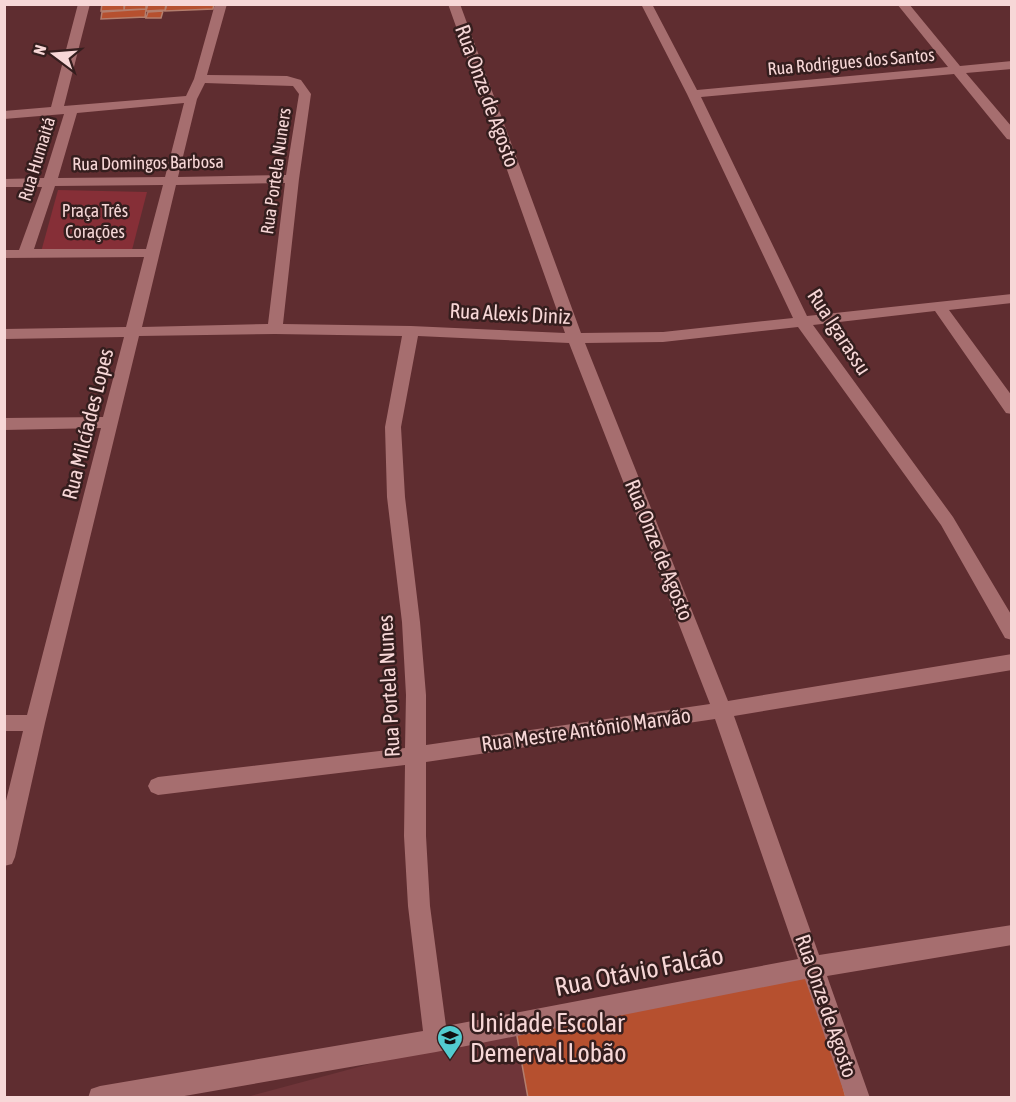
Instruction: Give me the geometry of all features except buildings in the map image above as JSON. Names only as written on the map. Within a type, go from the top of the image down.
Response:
[{"type":"street","name":"Rua Humaitá","points":[[56,112],[84,4]]},
{"type":"street","name":"Rua Milcíades Lopes","points":[[4,857],[35,723],[135,331],[191,99],[200,80],[221,4]]},
{"type":"street","name":"Rua Onze de Agosto","points":[[454,4],[575,338],[722,710],[858,1098]]},
{"type":"street","name":"Rua Igarassu","points":[[646,4],[693,94],[802,321],[947,521],[1011,633]]},
{"type":"street","points":[[902,4],[1011,136]]},
{"type":"street","name":"Rua Rodrigues dos Santos","points":[[693,94],[1011,65]]},
{"type":"street","name":"Rua Portela Nuners","points":[[200,80],[287,80],[303,88],[305,94],[292,179],[275,329]]},
{"type":"street","points":[[4,115],[191,99]]},
{"type":"street","name":"Rua Humaitá","points":[[25,254],[50,182],[71,110]]},
{"type":"street","name":"Rua Domingos Barbosa","points":[[4,183],[292,179]]},
{"type":"street","points":[[4,254],[154,253]]},
{"type":"street","name":"Rua Alexis Diniz","points":[[4,334],[275,329],[411,331],[575,338],[663,337],[1011,298]]},
{"type":"street","points":[[939,306],[1011,409]]},
{"type":"street","name":"Rua Portela Nunes","points":[[411,331],[393,428],[396,497],[411,622],[416,695],[415,836],[419,906],[436,1040]]},
{"type":"street","points":[[4,424],[112,422]]},
{"type":"street","name":"Rua Mestre Antônio Marvão","points":[[158,786],[417,755],[722,710],[1011,662]]},
{"type":"street","points":[[4,723],[35,723]]},
{"type":"street","name":"Rua Otávio Falcão","points":[[100,1098],[436,1040],[813,967],[1011,935]]},
{"type":"shaded area","name":"Unidade Escolar Demerval Lobão","points":[[515,1025],[528,1097],[243,1098]]},
{"type":"green space","name":"Praça Três Corações","points":[[58,190],[147,192],[132,250],[41,252]]},
{"type":"place","name":"Unidade Escolar Demerval Lobão","points":[[450,1061]]}]
